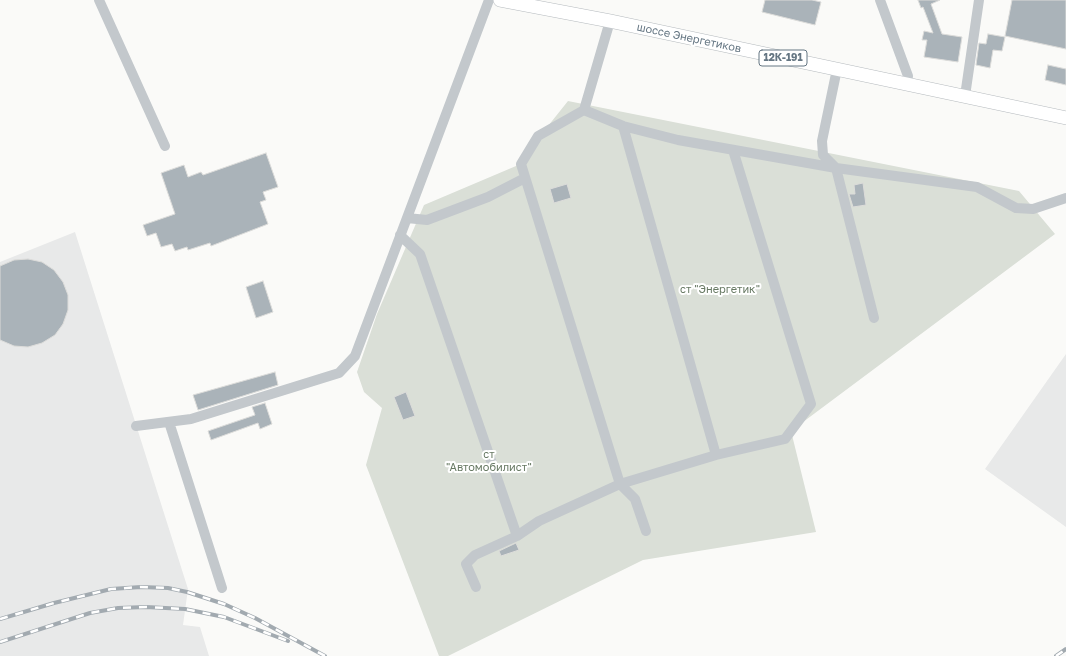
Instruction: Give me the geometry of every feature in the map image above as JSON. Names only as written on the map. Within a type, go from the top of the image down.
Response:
[{"type":"main road","name":"шоссе Энергетиков","points":[[500,0],[610,21],[1066,118]]},
{"type":"street","points":[[99,0],[165,146]]},
{"type":"street","points":[[136,426],[191,420],[339,373],[355,356],[489,0]]},
{"type":"street","points":[[880,0],[908,76],[906,84]]},
{"type":"street","points":[[965,96],[979,0]]},
{"type":"street","points":[[610,21],[584,110],[538,136],[521,164],[620,484],[635,499],[646,531]]},
{"type":"street","points":[[836,69],[822,141],[823,155],[836,168],[874,318]]},
{"type":"street","points":[[584,110],[623,126],[678,140],[836,168],[977,187],[1016,208],[1034,209],[1066,198]]},
{"type":"street","points":[[623,126],[716,455]]},
{"type":"street","points":[[476,587],[466,564],[476,555],[517,536],[539,521],[620,484],[716,455],[785,439],[811,404],[733,150]]},
{"type":"street","points":[[407,218],[427,220],[488,197],[525,178]]},
{"type":"street","points":[[400,236],[420,254],[517,536]]},
{"type":"street","points":[[169,422],[222,588]]},
{"type":"shaded area","points":[[75,232],[188,589],[183,625],[200,627],[209,656],[0,656],[0,262]]},
{"type":"shaded area","points":[[1066,354],[1066,527],[985,469]]},
{"type":"green space","name":"ст \"Энергетик\"","points":[[568,101],[1019,191],[1055,234],[791,431],[816,532],[643,560],[448,656],[439,656],[366,465],[382,408],[364,392],[357,372],[377,314],[424,205],[516,166]]},
{"type":"building","points":[[765,0],[812,0],[821,2],[815,25],[762,12]]},
{"type":"building","points":[[918,0],[940,0],[931,4],[942,34],[962,37],[958,62],[924,57],[927,40],[922,40],[924,31],[933,33],[923,7],[921,8]]},
{"type":"building","points":[[1012,0],[1066,0],[1066,49],[1005,36]]},
{"type":"building","points":[[988,34],[1005,37],[1002,51],[993,50],[990,68],[976,65],[979,43],[986,44]]},
{"type":"building","points":[[1048,65],[1066,69],[1066,85],[1045,80]]},
{"type":"building","points":[[266,153],[278,187],[263,192],[266,200],[260,202],[268,224],[211,246],[210,243],[188,250],[187,247],[175,251],[172,244],[161,247],[156,233],[147,236],[143,225],[175,214],[161,173],[184,165],[188,177],[201,172],[203,175]]},
{"type":"building","points":[[863,183],[866,205],[853,207],[849,194],[855,194],[854,185]]},
{"type":"building","points":[[567,184],[571,198],[554,203],[550,189]]},
{"type":"building","points":[[28,259],[42,262],[54,270],[63,282],[68,295],[68,310],[63,324],[55,335],[42,343],[28,347],[14,346],[0,340],[0,266],[14,260]]},
{"type":"building","points":[[263,281],[273,312],[256,318],[246,287]]},
{"type":"building","points":[[275,372],[278,385],[198,410],[193,395]]},
{"type":"building","points":[[406,392],[415,416],[403,420],[394,397]]},
{"type":"building","points":[[265,403],[272,424],[260,429],[258,423],[211,440],[208,431],[255,415],[252,407]]},
{"type":"building","points":[[516,543],[519,550],[501,556],[499,551]]},
{"type":"railway","points":[[0,619],[54,603],[111,589],[141,587],[168,588],[187,592],[224,604],[255,618],[325,656]]},
{"type":"railway","points":[[0,642],[90,613],[118,608],[146,607],[185,609],[224,617],[288,641]]},
{"type":"railway","points":[[1056,656],[1066,649]]},
{"type":"park label","name":"ст \"Автомобилист\"","points":[[489,461]]}]
